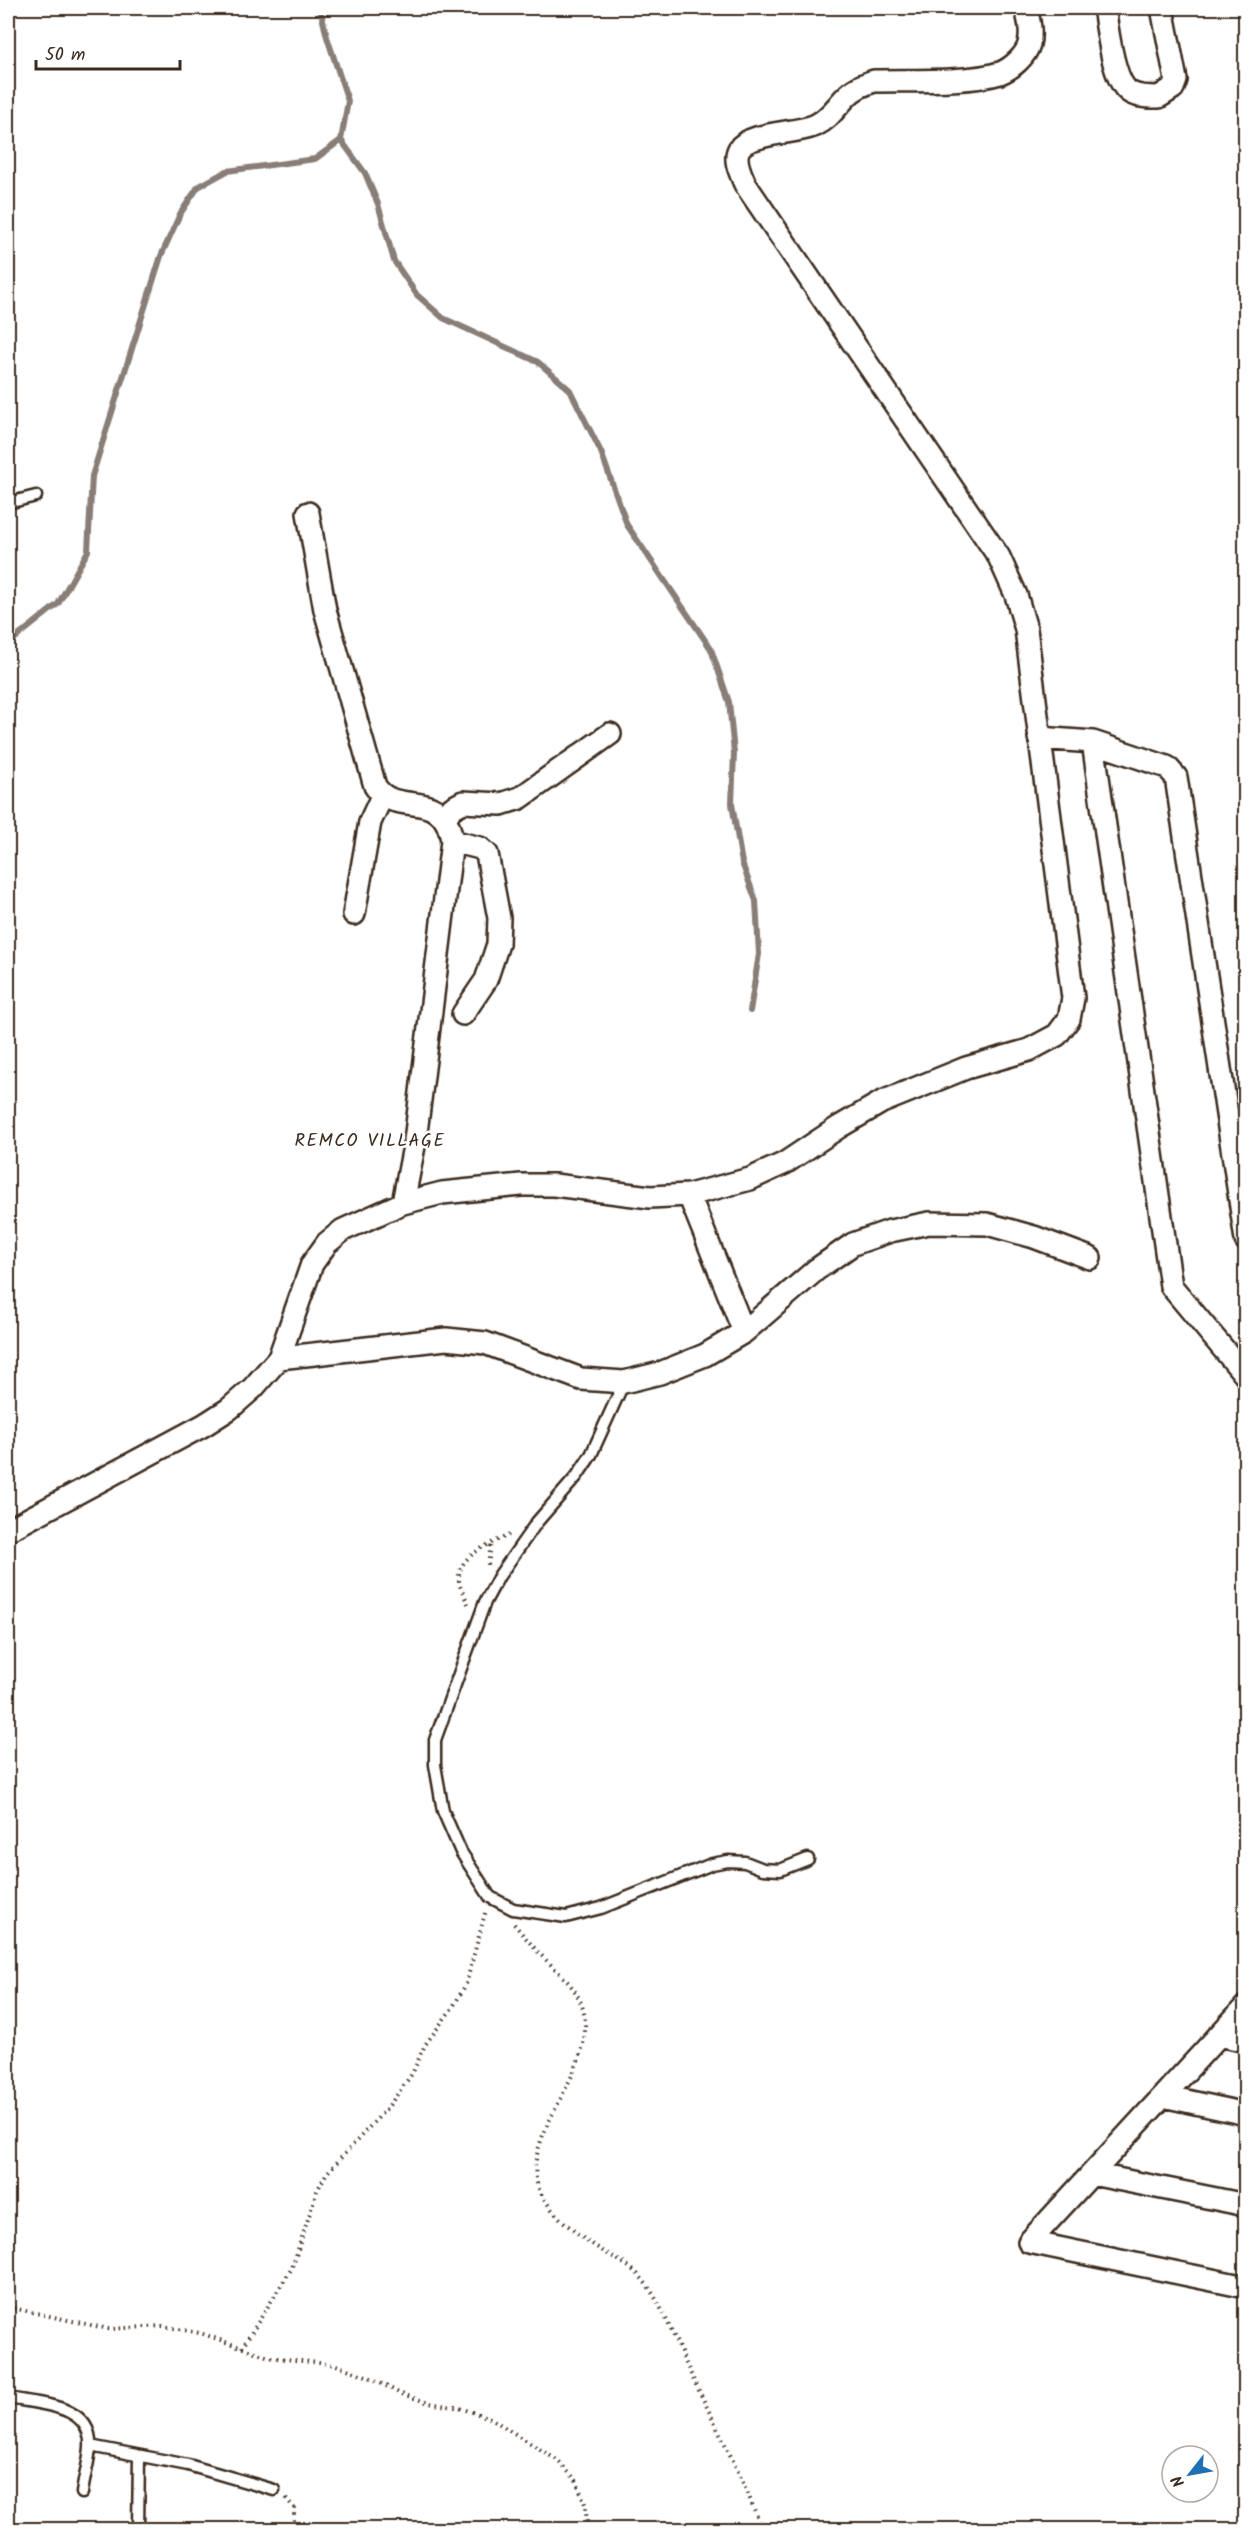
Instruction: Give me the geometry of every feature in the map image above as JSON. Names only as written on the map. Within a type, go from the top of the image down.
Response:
[{"type":"street","points":[[8,1530],[204,1425],[253,1388],[279,1358],[312,1264],[327,1243],[344,1230],[403,1203],[442,1193],[521,1185],[554,1185],[650,1197],[689,1195],[750,1179],[785,1163],[839,1126],[882,1102],[966,1068],[1029,1050],[1057,1035],[1069,1020],[1072,998],[1026,629],[1016,595],[999,557],[745,184],[736,157],[739,149],[754,138],[785,134],[817,125],[858,87],[874,81],[979,78],[1002,73],[1018,61],[1029,46],[1031,28],[1026,8]]},
{"type":"street","points":[[1104,8],[1117,75],[1123,86],[1130,93],[1159,97],[1173,88],[1176,80],[1162,8]]},
{"type":"street","points":[[308,513],[325,610],[375,786],[382,796],[394,801],[426,805],[445,818],[450,826],[452,841],[415,1141],[403,1203]]},
{"type":"street","points":[[445,818],[452,808],[463,802],[501,804],[520,798],[610,734]]},
{"type":"street","points":[[1039,738],[1093,742],[1167,767],[1176,777],[1245,1240]]},
{"type":"street","points":[[1093,742],[1171,1286],[1245,1376]]},
{"type":"street","points":[[354,914],[370,822],[382,796]]},
{"type":"street","points":[[452,841],[480,848],[487,854],[499,918],[498,944],[486,980],[463,1014]]},
{"type":"street","points":[[689,1195],[744,1332]]},
{"type":"street","points":[[279,1358],[446,1339],[485,1343],[580,1379],[624,1382],[669,1370],[705,1355],[744,1332],[817,1269],[853,1244],[890,1231],[929,1223],[987,1224],[1034,1237],[1090,1258]]},
{"type":"street","points":[[1245,2006],[1029,2242],[1245,2287]]},
{"type":"street","points":[[1219,2035],[1245,2041]]},
{"type":"street","points":[[1162,2096],[1245,2114]]},
{"type":"street","points":[[1092,2174],[1245,2205]]},
{"type":"lane","points":[[8,503],[36,496]]},
{"type":"lane","points":[[624,1382],[610,1419],[591,1455],[577,1476],[537,1522],[499,1576],[477,1621],[435,1740],[435,1765],[443,1811],[461,1852],[490,1897],[513,1909],[566,1917],[601,1908],[712,1864],[728,1861],[745,1862],[763,1869],[780,1870],[808,1860]]},
{"type":"lane","points":[[8,2398],[58,2407],[79,2416],[89,2434],[90,2446],[82,2493]]},
{"type":"lane","points":[[90,2446],[188,2465],[274,2490]]},
{"type":"lane","points":[[138,2529],[140,2456]]},
{"type":"path","points":[[477,1621],[461,1588],[459,1577],[463,1564],[475,1553],[537,1522]]},
{"type":"path","points":[[242,2348],[292,2268],[317,2191],[326,2174],[388,2107],[412,2074],[425,2045],[453,2007],[466,1984],[490,1897]]},
{"type":"path","points":[[512,1922],[570,1984],[581,2002],[587,2024],[584,2047],[542,2141],[536,2167],[538,2185],[548,2204],[564,2220],[593,2245],[627,2265],[643,2280],[684,2358],[762,2529]]},
{"type":"path","points":[[8,2307],[109,2329],[163,2326],[200,2332],[269,2357],[336,2365],[369,2377],[399,2393],[490,2418],[557,2460],[576,2480],[585,2504],[588,2529]]},
{"type":"path","points":[[274,2490],[287,2498],[294,2508],[294,2529]]},
{"type":"waterway","points":[[8,644],[58,604],[88,551],[92,476],[161,256],[180,214],[198,187],[227,171],[315,159],[341,140],[348,101],[320,8]]},
{"type":"waterway","points":[[341,140],[365,173],[378,204],[394,261],[417,295],[443,318],[538,362],[570,390],[601,452],[627,525],[711,649],[729,702],[734,753],[732,804],[742,863],[756,901],[759,954],[750,1011]]},
{"type":"district","name":"REMCO VILLAGE","points":[[370,1141]]}]
